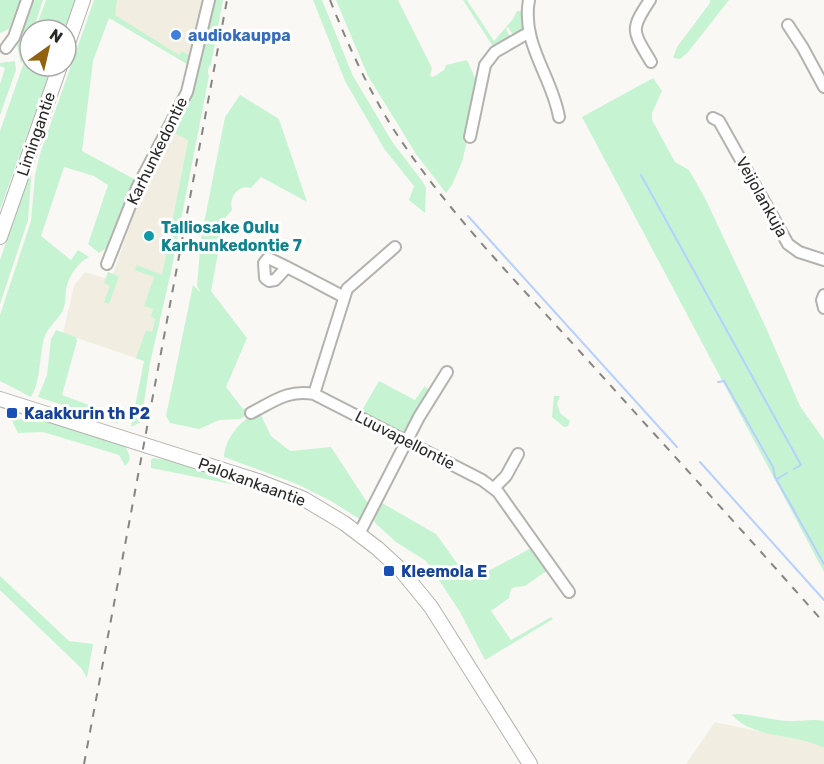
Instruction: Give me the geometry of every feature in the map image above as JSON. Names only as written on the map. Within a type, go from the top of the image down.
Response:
[{"type":"main road","points":[[77,18],[83,0]]},
{"type":"main road","name":"Limingantie","points":[[0,237],[56,78]]},
{"type":"main road","name":"Palokankaantie","points":[[0,399],[283,490],[324,510],[359,534],[400,569],[432,607],[530,764]]},
{"type":"street","points":[[6,48],[14,37],[27,0]]},
{"type":"street","name":"Karhunkedontie","points":[[107,264],[130,204],[187,92],[209,0]]},
{"type":"street","points":[[529,0],[528,33],[536,57],[556,99],[559,117]]},
{"type":"street","points":[[650,0],[634,27],[651,62]]},
{"type":"street","points":[[788,25],[824,87]]},
{"type":"street","points":[[470,137],[485,65],[495,52],[528,33]]},
{"type":"street","name":"Veijolankuja","points":[[713,118],[720,121],[788,244],[799,252],[824,260]]},
{"type":"street","points":[[251,413],[291,393],[314,394],[347,289],[395,247]]},
{"type":"street","points":[[287,267],[344,297]]},
{"type":"street","points":[[824,295],[824,308]]},
{"type":"street","points":[[359,534],[407,441],[447,372]]},
{"type":"street","name":"Luuvapellontie","points":[[314,394],[494,488],[569,592]]},
{"type":"street","points":[[494,488],[506,476],[518,454]]},
{"type":"shaded area","points":[[101,0],[202,0],[187,64],[97,10]]},
{"type":"shaded area","points":[[174,132],[188,139],[147,362],[63,333],[74,286],[85,272],[111,280],[140,196]]},
{"type":"shaded area","points":[[715,722],[814,743],[824,748],[824,764],[686,764]]},
{"type":"green space","points":[[0,0],[20,0],[9,29],[0,33]]},
{"type":"green space","points":[[29,0],[43,0],[37,18],[23,18]]},
{"type":"green space","points":[[46,0],[77,0],[70,18],[39,18]]},
{"type":"green space","points":[[94,0],[117,0],[115,15],[179,55],[182,51],[190,56],[188,67],[187,64],[109,18],[93,61],[82,151],[134,179],[131,185],[133,186],[113,243],[99,253],[88,244],[108,185],[94,176],[64,167],[41,236],[71,260],[78,250],[89,257],[71,275],[63,310],[45,335],[37,383],[31,397],[0,381],[0,315],[31,221],[35,175],[40,154],[67,78],[78,78],[78,46]]},
{"type":"green space","points":[[212,0],[223,0],[208,70],[209,76],[171,272],[150,363],[141,422],[131,427],[144,361],[136,358],[146,330],[152,332],[155,319],[151,316],[153,309],[144,306],[154,277],[135,270],[137,265],[162,275],[188,140],[171,131]]},
{"type":"green space","points":[[313,0],[322,0],[353,76],[393,143],[423,182],[426,188],[425,213],[409,200],[414,186],[385,150],[345,81]]},
{"type":"green space","points":[[336,0],[398,0],[432,68],[430,76],[433,77],[444,70],[446,65],[467,60],[476,80],[471,124],[462,162],[446,193],[416,154],[368,76]]},
{"type":"green space","points":[[463,0],[467,0],[494,41],[517,11],[524,11],[523,30],[514,37],[508,27],[506,29],[511,38],[496,46],[492,45]]},
{"type":"green space","points":[[710,0],[729,0],[688,52],[680,59],[673,58],[677,47]]},
{"type":"green space","points":[[15,61],[16,70],[0,115],[0,84],[5,68],[0,66],[0,63]]},
{"type":"green space","points":[[18,78],[48,78],[0,209],[0,131]]},
{"type":"green space","points":[[653,78],[662,91],[652,113],[652,120],[675,162],[689,170],[705,198],[800,406],[824,440],[824,572],[582,117]]},
{"type":"green space","points":[[240,95],[279,119],[307,202],[261,177],[251,188],[242,188],[235,193],[231,205],[232,210],[220,224],[223,227],[211,291],[247,338],[226,387],[243,409],[256,403],[258,408],[240,419],[219,420],[199,429],[170,423],[166,416],[193,285],[201,293],[197,286],[201,238],[225,117]]},
{"type":"green space","points":[[32,167],[28,220],[0,304],[0,260]]},
{"type":"green space","points":[[108,272],[119,276],[109,304],[104,302],[110,286],[104,283]]},
{"type":"green space","points":[[56,330],[76,337],[77,341],[62,395],[119,416],[120,421],[117,423],[38,397],[47,375],[51,339]]},
{"type":"green space","points":[[379,381],[415,400],[425,386],[429,391],[405,433],[402,434],[361,412]]},
{"type":"green space","points":[[554,396],[560,396],[557,403],[560,413],[570,421],[568,426],[564,427],[552,417]]},
{"type":"green space","points":[[259,411],[271,436],[290,451],[331,447],[371,505],[361,520],[331,501],[297,484],[224,457],[231,436],[246,419]]},
{"type":"green space","points":[[33,416],[125,446],[130,456],[129,461],[125,466],[119,455],[43,432],[18,433],[12,421]]},
{"type":"green space","points":[[153,458],[179,462],[251,488],[151,468]]},
{"type":"green space","points":[[382,503],[436,534],[470,581],[531,548],[548,570],[525,586],[511,589],[509,598],[491,611],[511,640],[551,617],[553,619],[485,660],[460,612],[426,561],[396,542],[375,523],[374,518]]},
{"type":"green space","points":[[0,576],[69,641],[93,644],[87,678],[81,668],[0,590]]},
{"type":"green space","points":[[732,715],[787,721],[824,721],[824,748],[813,743],[752,729]]},
{"type":"waterway","points":[[641,175],[801,465],[794,469]]},
{"type":"waterway","points":[[468,216],[677,447]]},
{"type":"waterway","points":[[718,382],[724,381],[824,564]]},
{"type":"waterway","points":[[700,462],[824,600]]},
{"type":"waterway","points":[[777,479],[787,473]]},
{"type":"railway","points":[[84,764],[227,0]]},
{"type":"railway","points":[[330,0],[351,50],[376,99],[394,130],[437,190],[485,247],[824,623]]},
{"type":"place","name":"audiokauppa","points":[[176,35]]},
{"type":"place","name":"Talliosake Oulu Karhunkedontie 7","points":[[149,236]]},
{"type":"place","name":"Kaakkurin th P2","points":[[12,413]]},
{"type":"place","name":"Kleemola E","points":[[389,571]]}]
